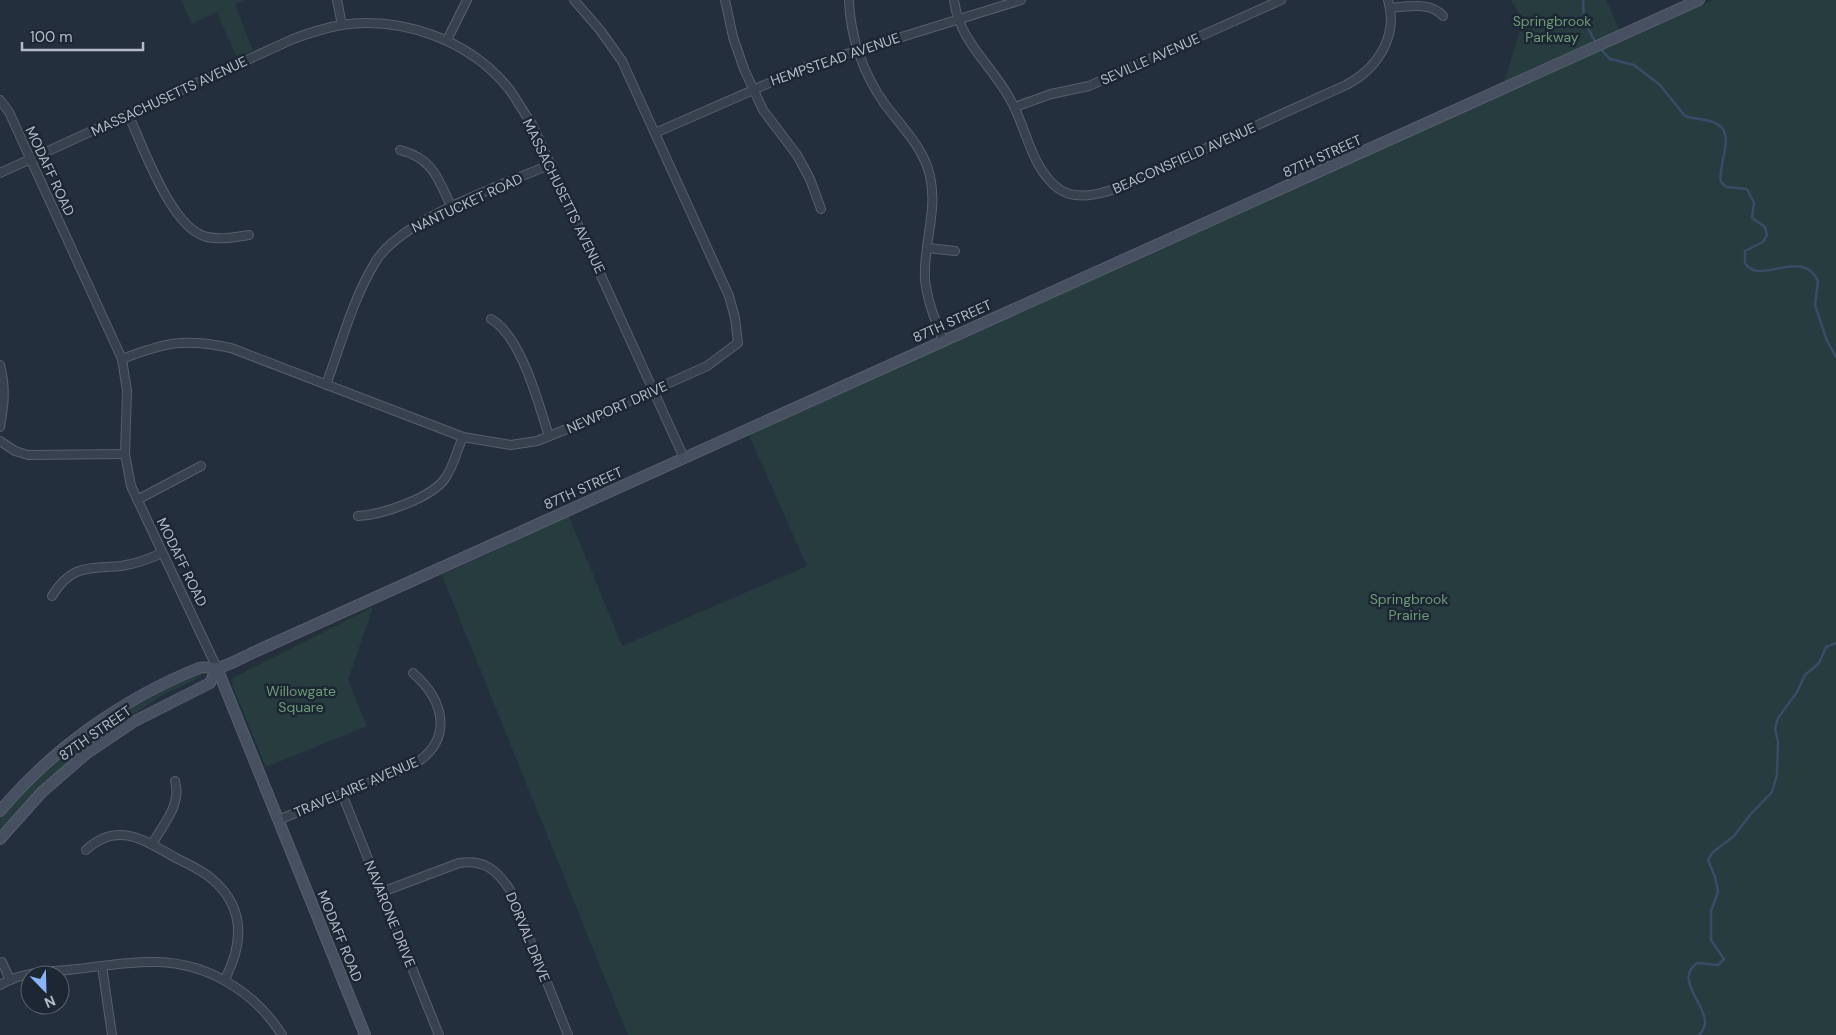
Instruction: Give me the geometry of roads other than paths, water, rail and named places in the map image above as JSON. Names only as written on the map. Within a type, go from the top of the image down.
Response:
[{"type":"street","points":[[337,0],[342,25]]},
{"type":"street","points":[[447,40],[467,0]]},
{"type":"street","name":"NEWPORT DRIVE","points":[[122,359],[158,346],[200,342],[231,348],[463,437],[511,444],[549,436],[707,366],[738,344],[735,318],[729,296],[622,61],[600,30],[574,0]]},
{"type":"street","points":[[725,0],[738,55],[763,110],[797,155],[810,179],[821,209]]},
{"type":"street","points":[[849,0],[857,50],[873,86],[912,139],[930,175],[932,216],[925,277],[929,303],[943,340]]},
{"type":"street","name":"BEACONSFIELD AVENUE","points":[[954,0],[958,19],[964,34],[1000,80],[1015,107],[1034,158],[1050,181],[1066,193],[1087,195],[1106,192],[1346,85],[1364,74],[1379,58],[1384,48],[1389,29],[1389,4]]},
{"type":"street","name":"HEMPSTEAD AVENUE","points":[[655,133],[754,88],[808,66],[1021,0]]},
{"type":"street","name":"SEVILLE AVENUE","points":[[1015,107],[1051,94],[1089,86],[1281,0]]},
{"type":"street","name":"87TH STREET","points":[[0,811],[36,773],[67,746],[114,713],[161,686],[202,667],[217,668],[1699,0]]},
{"type":"street","points":[[1389,4],[1427,6],[1443,16]]},
{"type":"street","name":"MASSACHUSETTS AVENUE","points":[[0,173],[294,38],[342,25],[394,25],[447,40],[480,62],[508,88],[532,124],[684,458]]},
{"type":"street","name":"MODAFF ROAD","points":[[0,100],[8,112],[122,359],[128,391],[125,454],[127,470],[137,500],[217,668],[365,1035]]},
{"type":"street","points":[[128,114],[172,208],[189,226],[205,237],[224,239],[250,235]]},
{"type":"street","points":[[400,150],[414,154],[429,164],[452,208]]},
{"type":"street","name":"NANTUCKET ROAD","points":[[326,385],[363,285],[377,259],[397,237],[423,220],[551,164]]},
{"type":"street","points":[[928,248],[955,251]]},
{"type":"street","points":[[491,318],[503,328],[516,349],[549,436]]},
{"type":"street","points":[[0,365],[4,382],[4,406],[0,427]]},
{"type":"street","points":[[358,516],[387,511],[437,486],[450,469],[463,437]]},
{"type":"street","points":[[0,442],[15,451],[28,454],[125,454]]},
{"type":"street","points":[[137,500],[202,466]]},
{"type":"street","points":[[52,596],[64,579],[79,569],[134,564],[162,553]]},
{"type":"street","name":"87TH STREET","points":[[0,839],[42,792],[87,754],[133,722],[210,683],[217,668]]},
{"type":"street","name":"TRAVELAIRE AVENUE","points":[[278,820],[413,765],[433,748],[441,728],[439,710],[431,691],[413,673]]},
{"type":"street","points":[[152,844],[175,802],[177,789],[175,781]]},
{"type":"street","name":"NAVARONE DRIVE","points":[[342,794],[439,1035]]},
{"type":"street","points":[[86,850],[98,841],[121,835],[135,836],[206,874],[228,897],[236,914],[239,934],[235,960],[225,979]]},
{"type":"street","name":"DORVAL DRIVE","points":[[382,892],[459,863],[469,861],[489,866],[510,890],[568,1035]]},
{"type":"street","points":[[2,962],[10,980]]},
{"type":"street","points":[[0,985],[10,980],[46,972],[143,962],[169,963],[194,968],[225,979],[260,1007],[282,1035]]},
{"type":"street","points":[[102,966],[112,1035]]},
{"type":"waterway","points":[[1583,0],[1584,21],[1596,43]]},
{"type":"waterway","points":[[1599,47],[1610,59],[1634,65],[1660,85],[1685,116],[1710,121],[1721,126],[1725,132],[1726,140],[1721,182],[1726,187],[1747,189],[1754,203],[1752,218],[1765,227],[1767,235],[1763,242],[1745,251],[1745,263],[1752,269],[1760,271],[1792,266],[1802,267],[1811,271],[1818,281],[1815,305],[1827,341],[1836,357]]},
{"type":"waterway","points":[[1699,1035],[1704,1027],[1704,1018],[1691,989],[1690,971],[1697,963],[1718,965],[1724,959],[1711,940],[1711,911],[1718,892],[1715,877],[1708,860],[1713,852],[1734,836],[1750,815],[1772,792],[1777,775],[1778,742],[1775,729],[1778,718],[1797,692],[1805,675],[1819,663],[1826,647],[1836,643]]},
{"type":"park label","name":"Springbrook Parkway","points":[[1552,30]]},
{"type":"park label","name":"Springbrook Prairie","points":[[1409,608]]},
{"type":"park label","name":"Willowgate Square","points":[[301,700]]}]
